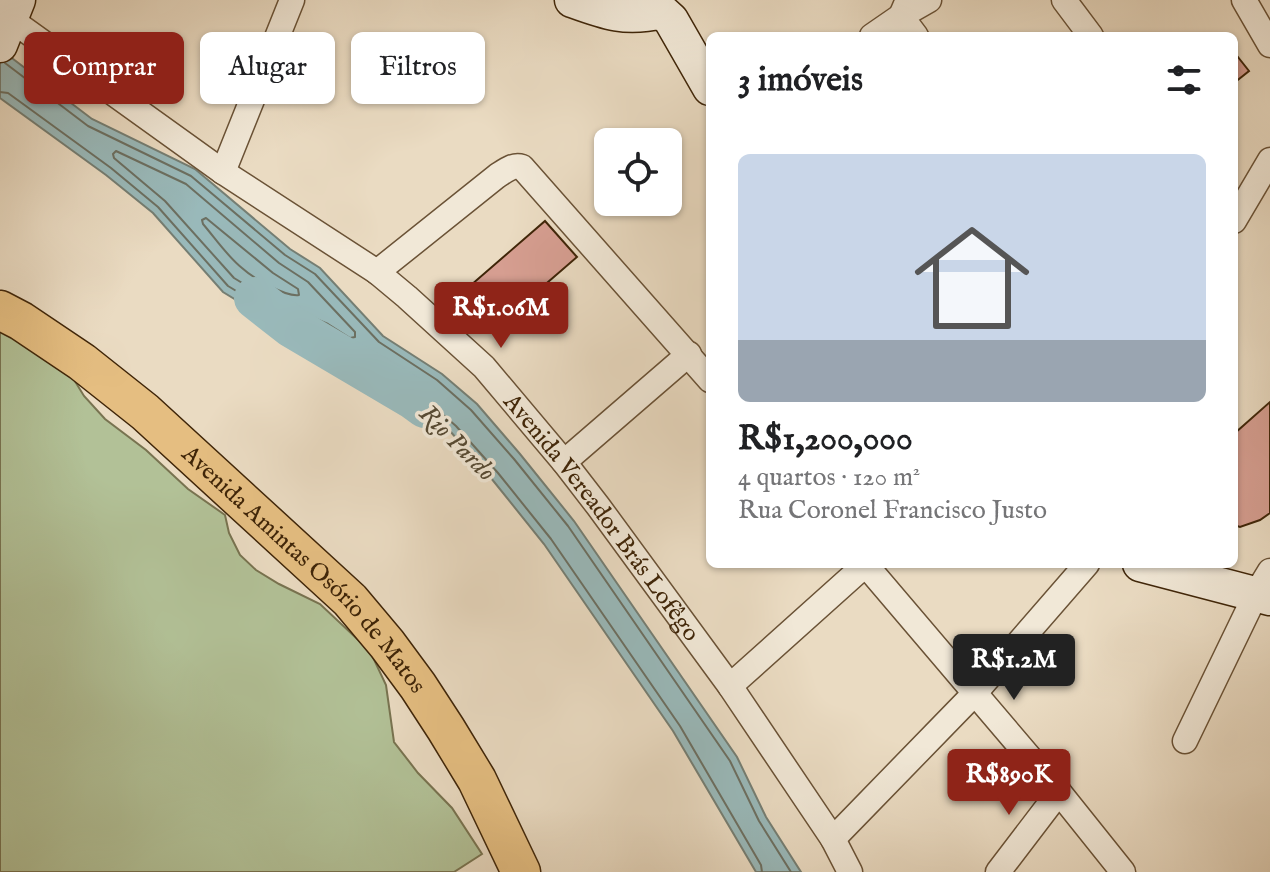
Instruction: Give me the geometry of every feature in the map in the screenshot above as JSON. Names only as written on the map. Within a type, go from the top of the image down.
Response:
[{"type":"main road","points":[[572,0],[616,15],[644,15],[664,8],[706,81]]},
{"type":"main road","name":"Avenida Amintas Osório de Matos","points":[[7,308],[145,412],[350,600],[387,644],[446,729],[477,780],[521,872]]},
{"type":"main road","points":[[1161,568],[1265,588]]},
{"type":"street","points":[[223,172],[292,0]]},
{"type":"street","points":[[877,32],[905,8],[929,0]]},
{"type":"street","points":[[1064,0],[1088,32]]},
{"type":"street","points":[[1244,0],[1270,45]]},
{"type":"street","points":[[905,8],[914,32]]},
{"type":"street","name":"Avenida Vereador Brás Lofêgo","points":[[6,24],[223,172],[377,272],[484,367],[564,462],[730,686],[833,839],[850,872]]},
{"type":"street","points":[[1238,214],[1270,160]]},
{"type":"street","points":[[377,272],[497,176],[517,166],[522,167],[706,375]]},
{"type":"street","points":[[564,462],[689,354]]},
{"type":"street","points":[[730,686],[861,568]]},
{"type":"street","points":[[868,568],[1123,872]]},
{"type":"street","points":[[833,839],[975,693],[1084,568]]},
{"type":"street","points":[[1185,741],[1265,588]]},
{"type":"street","points":[[998,872],[1059,792]]},
{"type":"green space","points":[[0,328],[65,365],[84,396],[105,419],[146,450],[188,489],[225,515],[229,533],[240,555],[256,570],[320,604],[370,651],[386,685],[394,742],[418,773],[452,808],[482,854],[454,872],[0,872]]},
{"type":"water","points":[[0,49],[24,67],[24,104],[72,104],[92,119],[195,169],[290,249],[320,268],[383,336],[442,374],[477,404],[574,521],[737,757],[766,817],[801,872],[756,872],[673,731],[544,544],[450,431],[420,404],[321,340],[259,314],[223,292],[153,213],[0,98]]},
{"type":"building","points":[[1238,57],[1249,71],[1238,80]]},
{"type":"building","points":[[545,221],[577,257],[503,321],[471,285]]},
{"type":"building","points":[[1270,402],[1270,513],[1240,527],[1238,526],[1238,430]]},
{"type":"waterway","name":"Rio Pardo","points":[[255,298],[292,327],[425,407]]}]
